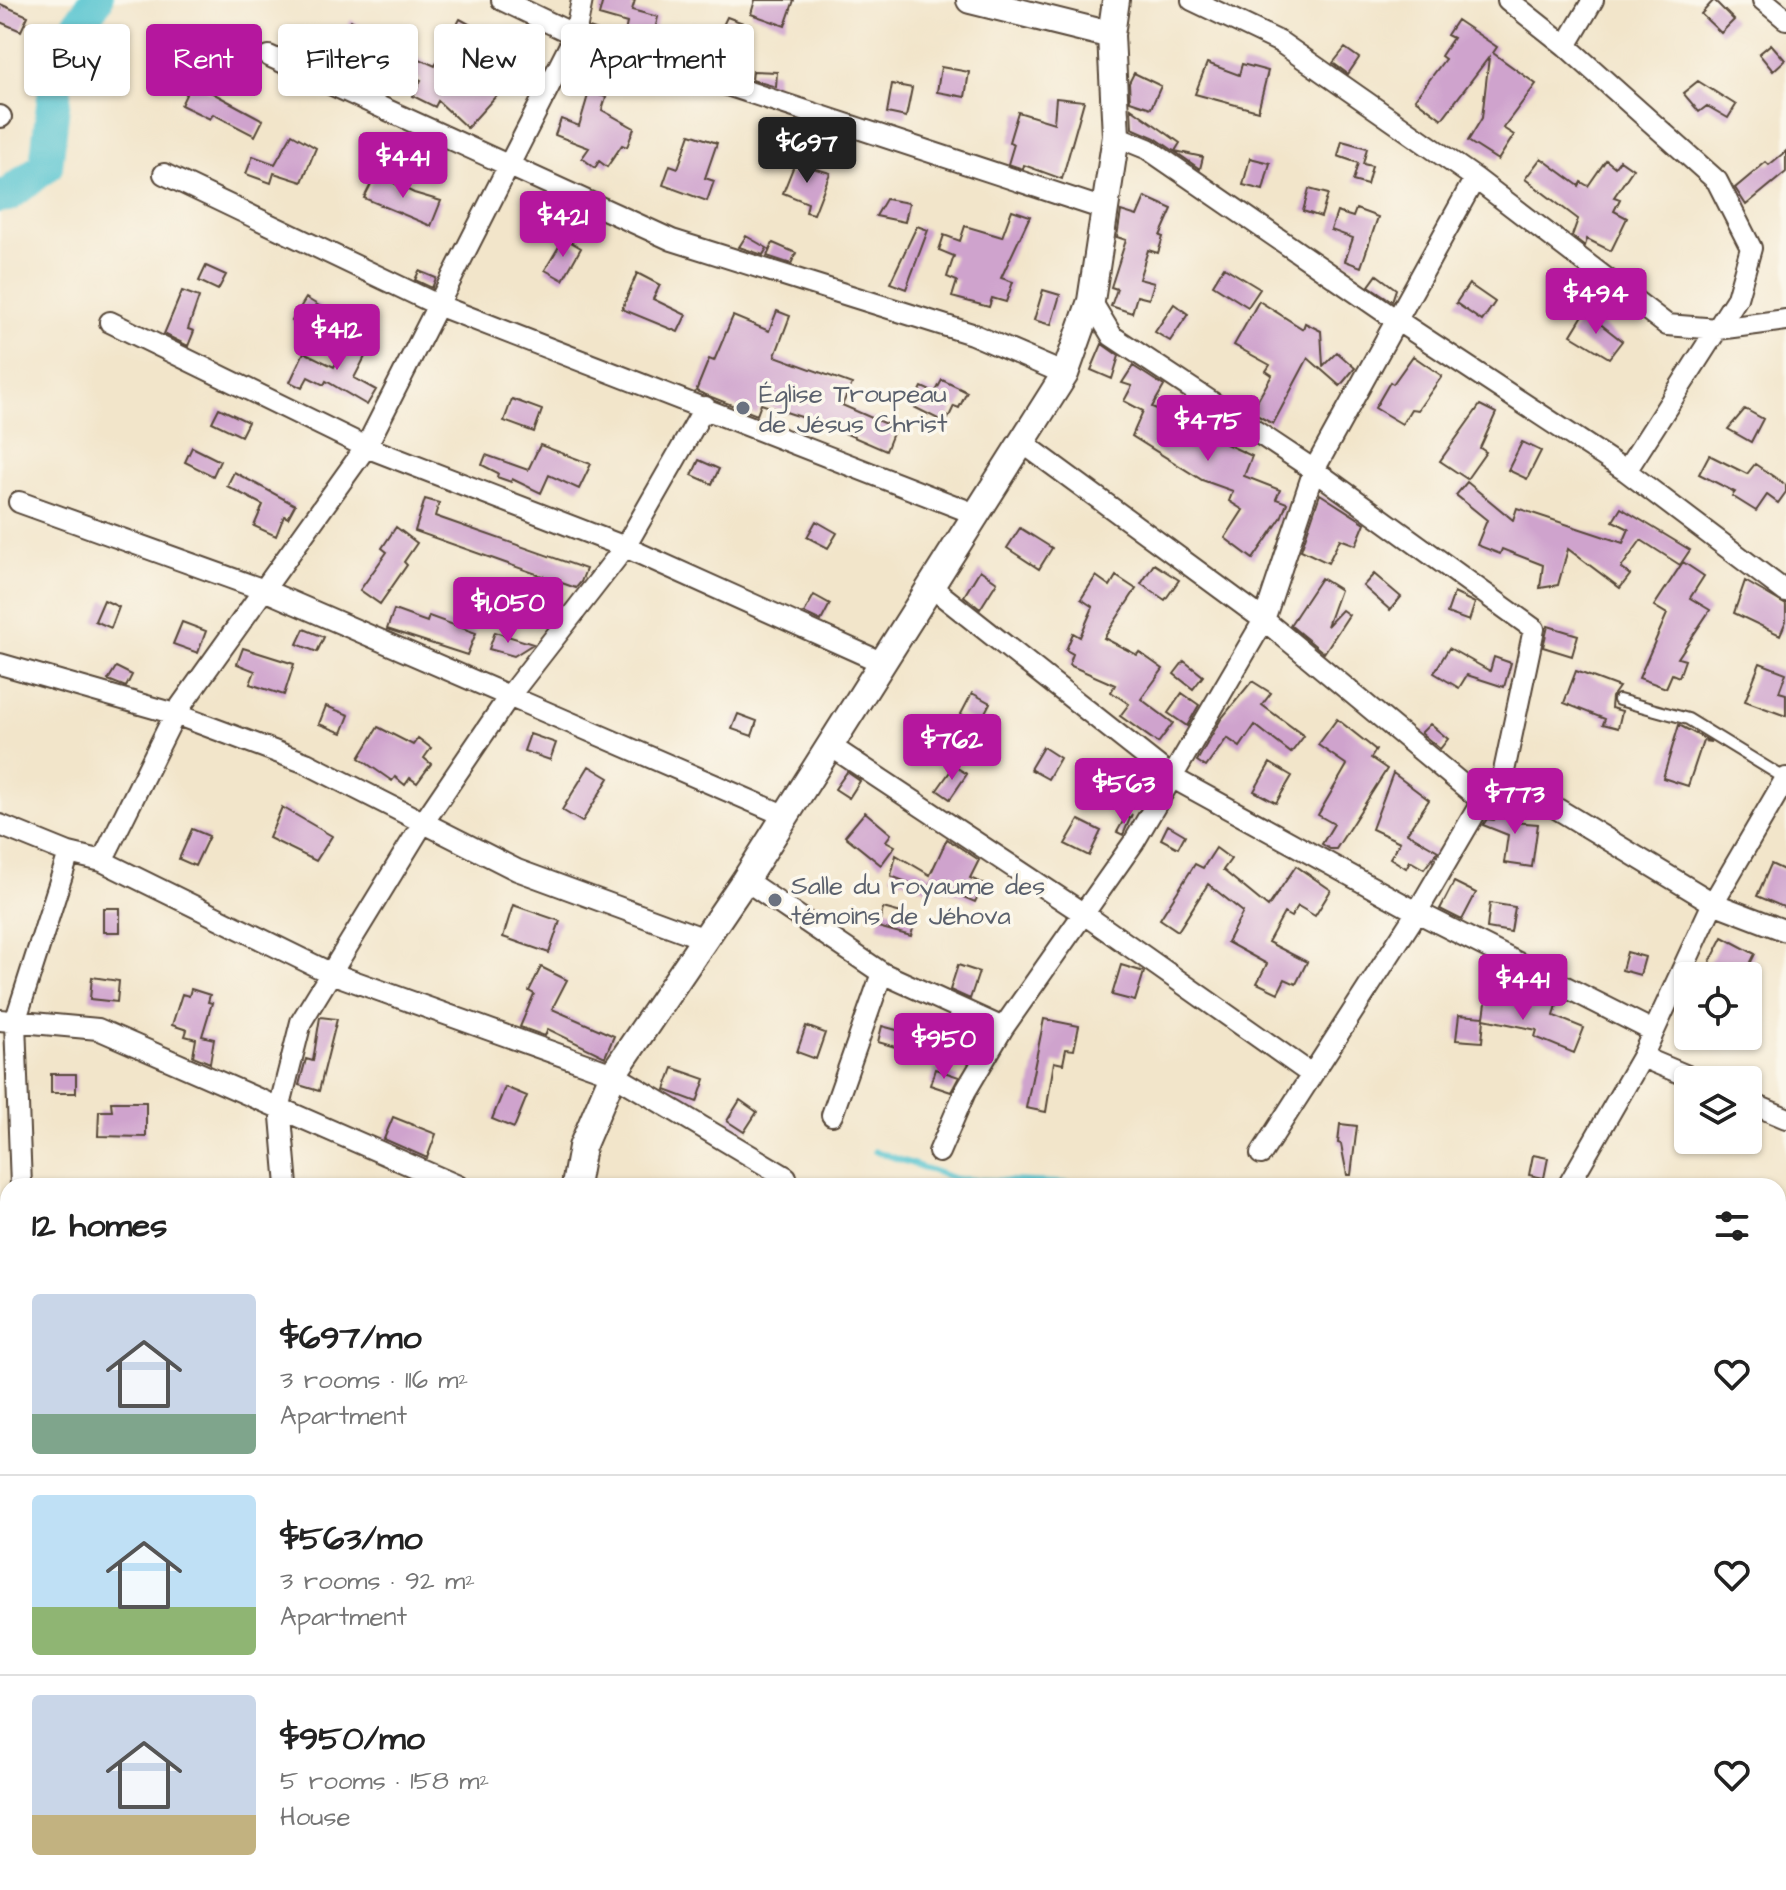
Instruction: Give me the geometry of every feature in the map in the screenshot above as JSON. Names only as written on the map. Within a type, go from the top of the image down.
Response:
[{"type":"street","points":[[502,0],[561,28]]},
{"type":"street","points":[[577,24],[582,0]]},
{"type":"street","points":[[970,0],[1111,35]]},
{"type":"street","points":[[576,1178],[582,1147],[613,1074],[745,880],[1065,374],[1091,301],[1116,136],[1111,35],[1116,0]]},
{"type":"street","points":[[1192,0],[1280,42],[1475,178],[1667,325],[1718,329],[1786,320]]},
{"type":"street","points":[[1508,0],[1566,46],[1717,181],[1751,248],[1737,298],[1626,471]]},
{"type":"street","points":[[1566,46],[1593,0]]},
{"type":"street","points":[[1763,0],[1786,19]]},
{"type":"street","points":[[269,56],[672,240],[972,334],[1065,374]]},
{"type":"street","points":[[102,861],[175,714],[366,447],[561,64]]},
{"type":"street","points":[[754,94],[1104,209]]},
{"type":"street","points":[[1116,136],[1148,149],[1395,319],[1626,471],[1786,592]]},
{"type":"street","points":[[164,174],[440,306],[978,515]]},
{"type":"street","points":[[939,1152],[965,1092],[1003,1028],[1084,914],[1173,778],[1264,620],[1314,470],[1475,178]]},
{"type":"street","points":[[1091,301],[1112,336],[1314,470],[1534,629],[1503,776],[1482,801],[1417,912],[1261,1154]]},
{"type":"street","points":[[110,322],[366,447],[625,547],[883,663]]},
{"type":"street","points":[[286,1178],[280,1105],[301,1022],[328,972],[423,823],[510,695],[625,547],[705,407]]},
{"type":"street","points":[[1023,443],[1264,620],[1482,801]]},
{"type":"street","points":[[19,502],[264,590],[786,816]]},
{"type":"street","points":[[930,586],[1173,778],[1417,912],[1653,1031]]},
{"type":"street","points":[[0,664],[175,714],[306,763],[517,870],[705,939]]},
{"type":"street","points":[[829,745],[1084,914],[1311,1074]]},
{"type":"street","points":[[1503,776],[1713,903],[1786,931]]},
{"type":"street","points":[[1573,1178],[1642,1057],[1713,903],[1786,779]]},
{"type":"street","points":[[0,825],[69,853],[102,861],[328,972],[613,1074],[786,1177]]},
{"type":"street","points":[[20,1178],[7,1021],[69,853]]},
{"type":"street","points":[[745,880],[882,973],[1003,1028]]},
{"type":"street","points":[[832,1115],[882,973]]},
{"type":"street","points":[[7,1021],[98,1029],[280,1105],[440,1178]]},
{"type":"street","points":[[1642,1057],[1674,1070]]},
{"type":"street","points":[[1762,1108],[1786,1118]]},
{"type":"lane","points":[[1619,700],[1688,719],[1786,779]]},
{"type":"building","points":[[603,0],[635,0],[632,10],[658,17],[656,24],[627,24],[599,15]]},
{"type":"building","points":[[755,0],[794,0],[785,26],[751,14]]},
{"type":"building","points":[[1714,0],[1734,20],[1721,33],[1701,14]]},
{"type":"building","points":[[0,4],[28,16],[21,31],[0,22]]},
{"type":"building","points":[[727,17],[743,23],[743,24],[724,24]]},
{"type":"building","points":[[1457,20],[1497,47],[1493,53],[1536,84],[1503,128],[1514,135],[1498,160],[1468,141],[1482,118],[1489,57],[1442,119],[1415,99],[1445,59],[1441,56],[1453,38],[1447,35]]},
{"type":"building","points":[[1771,44],[1785,60],[1773,71],[1759,54]]},
{"type":"building","points":[[1345,48],[1359,58],[1348,74],[1333,63]]},
{"type":"building","points":[[418,58],[434,66],[434,96],[496,96],[467,128],[438,101],[435,107],[413,96],[418,96],[421,80],[418,79]]},
{"type":"building","points":[[1207,63],[1239,75],[1242,64],[1268,71],[1258,111],[1195,94]]},
{"type":"building","points":[[941,67],[969,72],[965,97],[937,92]]},
{"type":"building","points":[[754,71],[777,72],[776,87],[754,81]]},
{"type":"building","points":[[1134,73],[1161,86],[1151,108],[1130,101],[1129,83]]},
{"type":"building","points":[[1698,81],[1736,105],[1728,118],[1707,106],[1699,112],[1683,93]]},
{"type":"building","points":[[892,84],[912,88],[906,117],[887,113]]},
{"type":"building","points":[[185,96],[218,96],[263,120],[255,136],[213,114],[210,119],[181,105]]},
{"type":"building","points":[[588,96],[603,96],[606,97],[602,110],[634,128],[627,147],[622,145],[607,167],[599,161],[595,168],[582,158],[589,148],[555,135],[561,119],[579,126]]},
{"type":"building","points":[[1056,98],[1084,101],[1062,179],[1024,165],[1023,169],[1008,164],[1014,144],[1009,142],[1018,112],[1054,123]]},
{"type":"building","points":[[1131,108],[1180,143],[1175,151],[1203,157],[1200,169],[1155,138],[1132,128]]},
{"type":"building","points":[[292,134],[316,148],[302,182],[274,173],[271,183],[246,174],[253,156],[275,164]]},
{"type":"building","points":[[690,134],[717,143],[705,178],[714,181],[707,201],[663,185],[670,165],[678,168]]},
{"type":"building","points":[[1342,141],[1367,148],[1363,164],[1372,166],[1367,185],[1353,181],[1358,163],[1338,156]]},
{"type":"building","points":[[1786,151],[1786,172],[1746,205],[1735,188],[1766,162],[1769,165]]},
{"type":"building","points":[[1250,158],[1270,163],[1263,190],[1243,185]]},
{"type":"building","points":[[1541,158],[1579,186],[1581,182],[1588,186],[1606,160],[1615,167],[1620,160],[1633,169],[1614,197],[1620,199],[1614,211],[1627,218],[1611,251],[1587,239],[1585,246],[1572,236],[1578,219],[1525,179]]},
{"type":"building","points":[[795,163],[830,173],[814,214],[806,212],[808,203],[783,193]]},
{"type":"building","points":[[376,174],[414,193],[441,201],[431,226],[364,198]]},
{"type":"building","points":[[1309,189],[1328,194],[1321,217],[1303,211]]},
{"type":"building","points":[[1145,197],[1172,209],[1160,236],[1163,237],[1158,253],[1148,250],[1139,279],[1154,283],[1149,299],[1137,296],[1132,313],[1111,306],[1117,289],[1111,287],[1126,240],[1117,237],[1121,211],[1137,216]]},
{"type":"building","points":[[886,199],[909,203],[905,222],[876,216]]},
{"type":"building","points":[[1356,209],[1378,217],[1361,267],[1345,261],[1353,238],[1331,230],[1337,212],[1353,217]]},
{"type":"building","points":[[1012,210],[1030,216],[1001,278],[1013,282],[1006,302],[992,298],[989,307],[952,297],[957,281],[947,277],[954,256],[939,250],[944,235],[960,241],[965,226],[1002,237]]},
{"type":"building","points":[[917,226],[928,230],[906,289],[890,283]]},
{"type":"building","points":[[746,236],[767,248],[763,255],[739,247]]},
{"type":"building","points":[[564,238],[581,248],[563,280],[545,270]]},
{"type":"building","points":[[773,243],[796,253],[791,264],[767,256]]},
{"type":"building","points":[[206,266],[226,275],[218,290],[199,281]]},
{"type":"building","points":[[1224,267],[1260,289],[1248,307],[1213,285]]},
{"type":"building","points":[[419,271],[436,278],[432,288],[415,280]]},
{"type":"building","points":[[637,273],[660,285],[653,299],[686,315],[678,332],[622,309]]},
{"type":"building","points":[[1377,275],[1396,289],[1392,301],[1369,286]]},
{"type":"building","points":[[1469,284],[1495,302],[1482,321],[1456,303]]},
{"type":"building","points":[[1043,290],[1060,295],[1051,325],[1034,320]]},
{"type":"building","points":[[182,291],[199,297],[188,329],[194,331],[188,346],[164,334]]},
{"type":"building","points":[[306,298],[321,307],[307,330],[292,321]]},
{"type":"building","points":[[1259,301],[1303,329],[1305,323],[1321,331],[1323,366],[1337,352],[1355,368],[1340,386],[1308,358],[1273,424],[1251,412],[1272,375],[1266,371],[1270,365],[1234,345]]},
{"type":"building","points":[[1174,304],[1188,314],[1170,341],[1155,332]]},
{"type":"building","points":[[777,311],[790,316],[775,356],[852,384],[842,405],[895,428],[886,451],[826,425],[761,404],[757,415],[696,391],[709,359],[714,361],[733,316],[769,331]]},
{"type":"building","points":[[1585,312],[1622,341],[1609,358],[1571,335]]},
{"type":"building","points":[[349,339],[369,349],[354,378],[376,390],[367,405],[326,381],[324,385],[308,377],[302,388],[290,382],[304,352],[334,367]]},
{"type":"building","points":[[1102,344],[1119,356],[1112,379],[1091,370]]},
{"type":"building","points":[[1413,356],[1442,376],[1418,410],[1411,409],[1402,424],[1375,408],[1390,382],[1393,384]]},
{"type":"building","points":[[1133,366],[1164,386],[1152,407],[1175,417],[1173,422],[1197,436],[1209,416],[1231,431],[1224,443],[1252,456],[1244,476],[1280,490],[1276,499],[1287,503],[1281,518],[1253,559],[1225,538],[1243,510],[1229,501],[1233,491],[1202,480],[1132,436],[1143,411],[1124,401],[1132,386],[1122,383]]},
{"type":"building","points":[[942,380],[967,392],[959,408],[954,406],[946,423],[912,406],[922,387],[935,393]]},
{"type":"building","points":[[512,399],[542,410],[534,432],[504,421]]},
{"type":"building","points":[[1480,405],[1496,413],[1480,448],[1486,452],[1467,479],[1440,461]]},
{"type":"building","points":[[219,408],[248,422],[241,436],[212,422]]},
{"type":"building","points":[[1745,409],[1763,419],[1751,442],[1728,429]]},
{"type":"building","points":[[1522,442],[1541,451],[1527,479],[1508,470]]},
{"type":"building","points":[[540,445],[591,464],[579,489],[549,475],[541,493],[512,479],[511,482],[497,477],[498,473],[482,465],[486,455],[528,470]]},
{"type":"building","points":[[192,447],[220,461],[213,476],[185,462]]},
{"type":"building","points":[[1709,455],[1747,474],[1755,464],[1786,485],[1786,492],[1778,503],[1767,495],[1756,511],[1732,496],[1735,492],[1699,474]]},
{"type":"building","points":[[699,460],[719,469],[712,484],[692,475]]},
{"type":"building","points":[[234,472],[295,505],[288,518],[284,516],[276,536],[254,526],[263,505],[227,486]]},
{"type":"building","points":[[1467,482],[1513,520],[1517,508],[1623,543],[1629,529],[1613,521],[1621,508],[1690,550],[1680,565],[1641,540],[1621,568],[1630,575],[1620,588],[1568,549],[1558,585],[1540,588],[1543,565],[1502,549],[1500,554],[1477,545],[1487,520],[1456,495]]},
{"type":"building","points":[[1320,494],[1365,523],[1356,545],[1340,539],[1328,563],[1301,550]]},
{"type":"building","points":[[425,499],[439,503],[435,516],[586,569],[581,582],[576,588],[415,531]]},
{"type":"building","points":[[816,521],[837,533],[828,548],[807,537]]},
{"type":"building","points":[[396,527],[417,543],[404,562],[407,565],[380,604],[360,590],[387,552],[382,548]]},
{"type":"building","points":[[1020,528],[1052,548],[1039,569],[1007,548]]},
{"type":"building","points":[[1683,562],[1704,576],[1690,598],[1710,610],[1678,658],[1685,660],[1679,677],[1672,674],[1666,688],[1639,678],[1667,614],[1654,606]]},
{"type":"building","points":[[1154,564],[1179,580],[1165,600],[1141,584]]},
{"type":"building","points":[[980,570],[997,582],[980,609],[964,596]]},
{"type":"building","points":[[1374,574],[1401,597],[1390,610],[1363,586]]},
{"type":"building","points":[[1096,576],[1110,586],[1116,576],[1136,589],[1104,638],[1137,655],[1139,652],[1163,669],[1141,699],[1173,723],[1158,743],[1120,716],[1129,704],[1111,692],[1115,685],[1069,665],[1073,654],[1066,650],[1073,633],[1080,637],[1093,607],[1081,599]]},
{"type":"building","points":[[1321,578],[1340,590],[1327,626],[1342,610],[1349,615],[1324,653],[1290,625]]},
{"type":"building","points":[[1745,581],[1786,605],[1786,621],[1780,635],[1734,613]]},
{"type":"building","points":[[1454,593],[1475,603],[1469,621],[1447,613]]},
{"type":"building","points":[[814,595],[830,604],[821,621],[804,613]]},
{"type":"building","points":[[104,600],[119,607],[111,628],[95,621]]},
{"type":"building","points":[[394,610],[427,622],[429,616],[476,633],[467,655],[387,629]]},
{"type":"building","points":[[182,622],[206,631],[198,653],[173,644]]},
{"type":"building","points":[[1548,626],[1578,635],[1572,656],[1543,647]]},
{"type":"building","points":[[304,629],[324,637],[317,652],[297,644]]},
{"type":"building","points":[[495,632],[533,644],[514,656],[489,649]]},
{"type":"building","points":[[243,648],[294,664],[284,695],[250,684],[255,671],[237,664]]},
{"type":"building","points":[[1449,648],[1490,671],[1494,657],[1511,663],[1504,687],[1467,675],[1459,688],[1434,673]]},
{"type":"building","points":[[1184,661],[1203,676],[1193,689],[1174,674]]},
{"type":"building","points":[[1760,663],[1786,673],[1779,692],[1786,694],[1786,716],[1745,701]]},
{"type":"building","points":[[116,667],[132,675],[126,687],[108,680]]},
{"type":"building","points":[[1576,671],[1619,687],[1612,697],[1611,708],[1622,711],[1618,728],[1603,724],[1605,719],[1564,703]]},
{"type":"building","points":[[1252,681],[1271,693],[1262,705],[1304,736],[1291,753],[1255,725],[1240,747],[1227,738],[1206,767],[1197,761],[1221,719]]},
{"type":"building","points":[[972,693],[990,703],[979,724],[961,714]]},
{"type":"building","points":[[1182,693],[1199,705],[1187,726],[1168,713]]},
{"type":"building","points":[[326,706],[349,715],[342,733],[319,724]]},
{"type":"building","points":[[738,714],[757,721],[752,736],[732,729]]},
{"type":"building","points":[[1337,719],[1376,750],[1371,758],[1387,769],[1336,849],[1330,849],[1322,844],[1334,824],[1318,815],[1347,765],[1318,745]]},
{"type":"building","points":[[1430,724],[1448,739],[1440,749],[1421,733]]},
{"type":"building","points":[[1679,725],[1711,742],[1703,741],[1688,786],[1663,778]]},
{"type":"building","points":[[378,727],[413,745],[418,738],[431,748],[424,758],[431,764],[417,783],[410,778],[405,785],[395,777],[392,781],[359,758]]},
{"type":"building","points":[[530,734],[556,743],[550,760],[524,751]]},
{"type":"building","points":[[1043,747],[1060,758],[1048,779],[1030,769]]},
{"type":"building","points":[[1270,763],[1292,776],[1276,803],[1254,791]]},
{"type":"building","points":[[589,766],[609,778],[582,822],[562,810]]},
{"type":"building","points":[[954,766],[967,774],[950,799],[937,790]]},
{"type":"building","points":[[847,772],[860,781],[849,798],[835,789]]},
{"type":"building","points":[[1393,773],[1429,800],[1407,833],[1438,851],[1424,869],[1410,861],[1406,868],[1390,858],[1400,842],[1372,829]]},
{"type":"building","points":[[1503,801],[1518,807],[1512,822],[1538,824],[1532,867],[1504,863],[1508,835],[1483,825],[1487,819],[1494,820]]},
{"type":"building","points":[[282,807],[332,836],[316,861],[269,838]]},
{"type":"building","points":[[865,812],[891,834],[886,841],[895,846],[881,865],[845,836]]},
{"type":"building","points":[[1132,814],[1123,835],[1117,832],[1126,816],[1130,818]]},
{"type":"building","points":[[1079,820],[1101,831],[1089,856],[1065,844]]},
{"type":"building","points":[[1168,825],[1185,835],[1178,848],[1161,839]]},
{"type":"building","points":[[192,829],[209,836],[195,866],[179,859]]},
{"type":"building","points":[[947,839],[979,860],[970,878],[984,884],[975,902],[931,883],[927,890],[891,876],[896,855],[930,875]]},
{"type":"building","points":[[1216,848],[1231,859],[1223,870],[1268,907],[1296,866],[1331,890],[1315,916],[1298,906],[1291,917],[1284,913],[1268,942],[1307,962],[1296,984],[1285,979],[1278,993],[1257,983],[1267,964],[1227,942],[1243,912],[1208,884],[1178,931],[1160,919],[1195,864],[1203,868]]},
{"type":"building","points":[[1771,864],[1786,871],[1786,908],[1757,896]]},
{"type":"building","points":[[1454,882],[1476,893],[1462,920],[1440,909]]},
{"type":"building","points":[[1490,903],[1515,907],[1511,932],[1487,928]]},
{"type":"building","points":[[513,905],[560,921],[549,953],[503,937]]},
{"type":"building","points":[[103,908],[120,908],[120,932],[103,932]]},
{"type":"building","points":[[883,908],[916,917],[911,936],[878,927]]},
{"type":"building","points":[[1723,937],[1755,954],[1751,962],[1710,962]]},
{"type":"building","points":[[1627,952],[1645,957],[1640,975],[1622,970]]},
{"type":"building","points":[[958,965],[979,972],[970,999],[950,990]]},
{"type":"building","points":[[1121,965],[1144,972],[1135,1001],[1112,995]]},
{"type":"building","points":[[541,967],[567,980],[552,1009],[614,1036],[605,1057],[548,1029],[545,1036],[520,1027],[534,994],[529,991]]},
{"type":"building","points":[[92,977],[119,981],[117,1002],[90,999]]},
{"type":"building","points":[[191,989],[210,995],[208,1002],[212,1003],[202,1036],[214,1039],[210,1063],[193,1056],[196,1039],[185,1036],[187,1030],[172,1025],[182,994],[189,996]]},
{"type":"building","points":[[1507,995],[1557,1005],[1554,1016],[1584,1028],[1574,1053],[1535,1037],[1537,1030],[1484,1019],[1482,1042],[1456,1040],[1459,1015],[1484,1017],[1487,996],[1506,999]]},
{"type":"building","points":[[320,1017],[337,1019],[319,1091],[299,1085],[306,1059],[313,1061]]},
{"type":"building","points":[[1044,1019],[1079,1026],[1074,1050],[1066,1049],[1063,1064],[1054,1062],[1046,1112],[1026,1108]]},
{"type":"building","points":[[806,1026],[825,1033],[816,1059],[797,1052]]},
{"type":"building","points":[[882,1026],[904,1032],[899,1048],[878,1042]]},
{"type":"building","points":[[673,1068],[705,1079],[697,1102],[665,1090]]},
{"type":"building","points":[[935,1069],[959,1077],[951,1092],[930,1085]]},
{"type":"building","points":[[51,1074],[76,1074],[76,1093],[51,1093]]},
{"type":"building","points":[[505,1087],[527,1096],[514,1128],[492,1119]]},
{"type":"building","points":[[740,1100],[757,1112],[744,1132],[727,1121]]},
{"type":"building","points":[[111,1102],[146,1102],[146,1137],[98,1136],[99,1111],[112,1111]]},
{"type":"building","points":[[393,1117],[436,1134],[427,1158],[384,1139]]},
{"type":"building","points":[[1340,1124],[1357,1126],[1351,1175],[1347,1175],[1341,1144],[1338,1143]]},
{"type":"building","points":[[1533,1155],[1548,1158],[1544,1178],[1529,1175]]},
{"type":"waterway","points":[[0,196],[8,195],[46,166],[59,53],[96,0]]},
{"type":"waterway","points":[[875,1151],[953,1178]]},
{"type":"place","name":"Église Troupeau de Jésus Christ","points":[[743,408]]},
{"type":"place","name":"Salle du royaume des témoins de Jéhova","points":[[775,900]]}]
